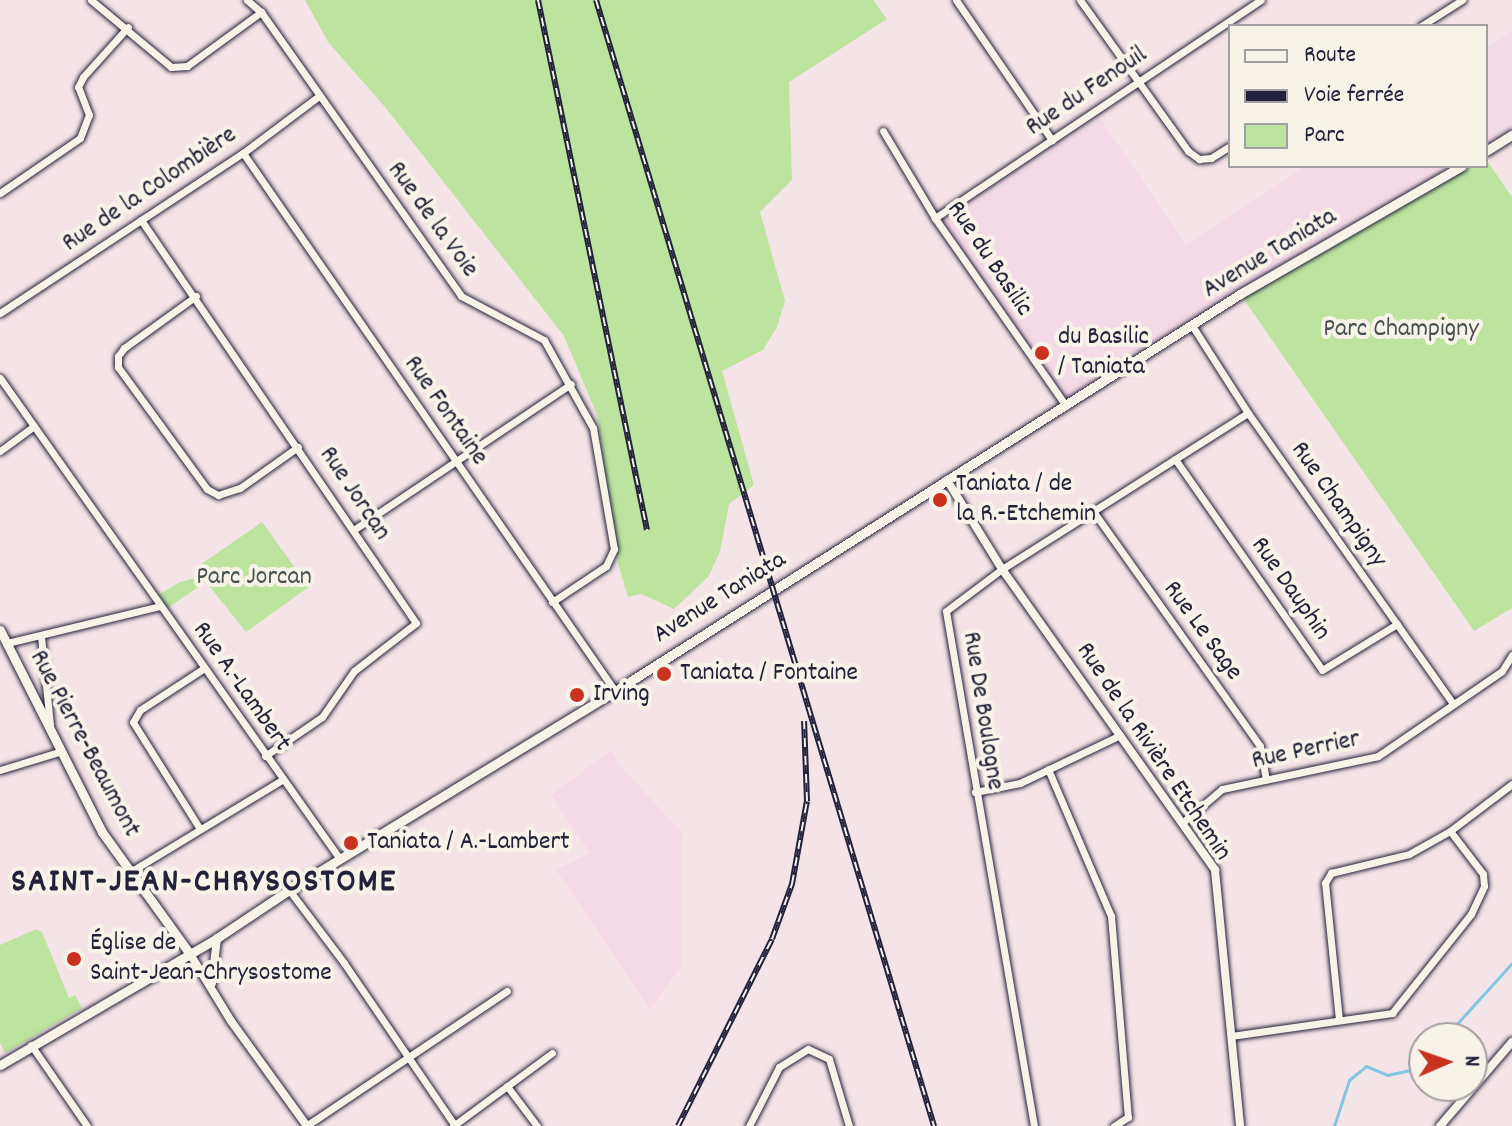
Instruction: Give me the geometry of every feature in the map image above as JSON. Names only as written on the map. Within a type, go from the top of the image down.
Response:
[{"type":"main road","points":[[1488,150],[1512,135]]},
{"type":"main road","name":"Avenue Taniata","points":[[0,1065],[217,938],[289,890],[615,691],[1260,282],[1459,168]]},
{"type":"main road","name":"Rue Pierre-Beaumont","points":[[0,630],[102,832],[190,954]]},
{"type":"street","points":[[91,0],[128,27],[171,67],[187,66],[261,12]]},
{"type":"street","name":"Rue de la Voie","points":[[247,0],[261,12],[461,296],[544,340],[571,384],[593,428],[614,549],[606,566],[552,602]]},
{"type":"street","points":[[956,0],[1052,140]]},
{"type":"street","points":[[1081,0],[1188,151],[1199,159],[1211,158],[1228,147]]},
{"type":"street","name":"Rue du Fenouil","points":[[935,218],[1261,0]]},
{"type":"street","points":[[1424,24],[1462,0]]},
{"type":"street","points":[[0,193],[80,138],[89,115],[78,87],[83,77],[128,27]]},
{"type":"street","name":"Rue de la Colombière","points":[[0,313],[243,153],[319,96]]},
{"type":"street","name":"Rue du Basilic","points":[[883,131],[935,218],[1066,406]]},
{"type":"street","name":"Rue Fontaine","points":[[243,153],[615,691]]},
{"type":"street","name":"Rue Jorcan","points":[[141,220],[355,529],[416,623],[354,671],[322,717],[265,756]]},
{"type":"street","points":[[196,296],[124,348],[118,356],[118,367],[207,489],[218,495],[240,488],[298,447]]},
{"type":"street","name":"Rue Champigny","points":[[1193,327],[1248,413],[1453,704]]},
{"type":"street","name":"Rue A.-Lambert","points":[[0,378],[340,859]]},
{"type":"street","points":[[355,529],[571,384]]},
{"type":"street","name":"Rue De Boulogne","points":[[1034,1126],[946,611],[1002,569],[1248,413]]},
{"type":"street","points":[[0,451],[34,426]]},
{"type":"street","name":"Rue Dauphin","points":[[1175,459],[1322,670],[1397,624]]},
{"type":"street","name":"Rue de la Rivière Etchemin","points":[[947,480],[1002,569],[1215,870],[1240,1126]]},
{"type":"street","name":"Rue Le Sage","points":[[1093,511],[1260,746],[1266,779]]},
{"type":"street","points":[[7,643],[160,606]]},
{"type":"street","points":[[41,636],[52,737]]},
{"type":"street","name":"Rue Perrier","points":[[1182,823],[1222,789],[1378,756],[1502,671],[1512,655]]},
{"type":"street","points":[[200,829],[133,722],[140,710],[203,669]]},
{"type":"street","points":[[975,792],[1020,783],[1120,735]]},
{"type":"street","points":[[0,770],[59,752]]},
{"type":"street","points":[[1048,769],[1111,916],[1128,1117],[1114,1126]]},
{"type":"street","points":[[130,872],[282,780]]},
{"type":"street","points":[[1339,1020],[1325,883],[1331,873],[1409,854],[1450,831],[1512,784]]},
{"type":"street","points":[[1231,1036],[1392,1013],[1471,914],[1484,886],[1483,874],[1450,831]]},
{"type":"street","points":[[289,890],[409,1057],[454,1126],[552,1053]]},
{"type":"street","points":[[213,987],[210,975],[217,938]]},
{"type":"street","points":[[190,954],[231,1021],[307,1126],[507,991]]},
{"type":"street","points":[[1440,1126],[1512,1043]]},
{"type":"street","points":[[31,1045],[87,1126]]},
{"type":"street","points":[[749,1126],[779,1067],[808,1049],[829,1059],[849,1126]]},
{"type":"street","points":[[507,1086],[537,1126]]},
{"type":"shaded area","points":[[1512,31],[1512,134],[1488,150],[1488,47]]},
{"type":"shaded area","points":[[1095,111],[1186,245],[1303,168],[1459,168],[1260,282],[1066,406],[935,218]]},
{"type":"shaded area","points":[[612,750],[617,762],[682,833],[681,967],[650,1009],[556,870],[590,853],[551,795]]},
{"type":"green space","points":[[305,0],[873,0],[887,19],[789,82],[792,180],[760,212],[785,301],[777,327],[763,350],[722,371],[754,485],[729,504],[720,552],[708,577],[674,609],[641,594],[628,597],[618,564],[597,415],[564,336],[385,107],[328,42]]},
{"type":"green space","name":"Parc Champigny","points":[[1488,162],[1512,197],[1512,608],[1474,631],[1240,294],[1458,168],[1488,168]]},
{"type":"green space","name":"Parc Jorcan","points":[[262,522],[309,587],[246,632],[206,582],[163,611],[153,598],[180,582],[202,576],[197,567]]},
{"type":"green space","points":[[36,929],[42,932],[69,998],[75,995],[82,1008],[5,1053],[0,1043],[0,945]]},
{"type":"waterway","points":[[1459,1022],[1512,963]]},
{"type":"waterway","points":[[1334,1126],[1349,1080],[1366,1066],[1387,1075],[1408,1071]]},
{"type":"railway","points":[[538,0],[647,530]]},
{"type":"railway","points":[[596,0],[934,1126]]},
{"type":"railway","points":[[678,1126],[772,939],[792,884],[807,801],[804,721]]},
{"type":"place","name":"du Basilic / Taniata","points":[[1042,353]]},
{"type":"place","name":"Taniata / de la R.-Etchemin","points":[[940,500]]},
{"type":"place","name":"Taniata / Fontaine","points":[[664,674]]},
{"type":"place","name":"Irving","points":[[577,695]]},
{"type":"place","name":"Taniata / A.-Lambert","points":[[351,843]]},
{"type":"place","name":"Église de Saint-Jean-Chrysostome","points":[[74,959]]},
{"type":"district","name":"SAINT-JEAN-CHRYSOSTOME","points":[[204,884]]}]
